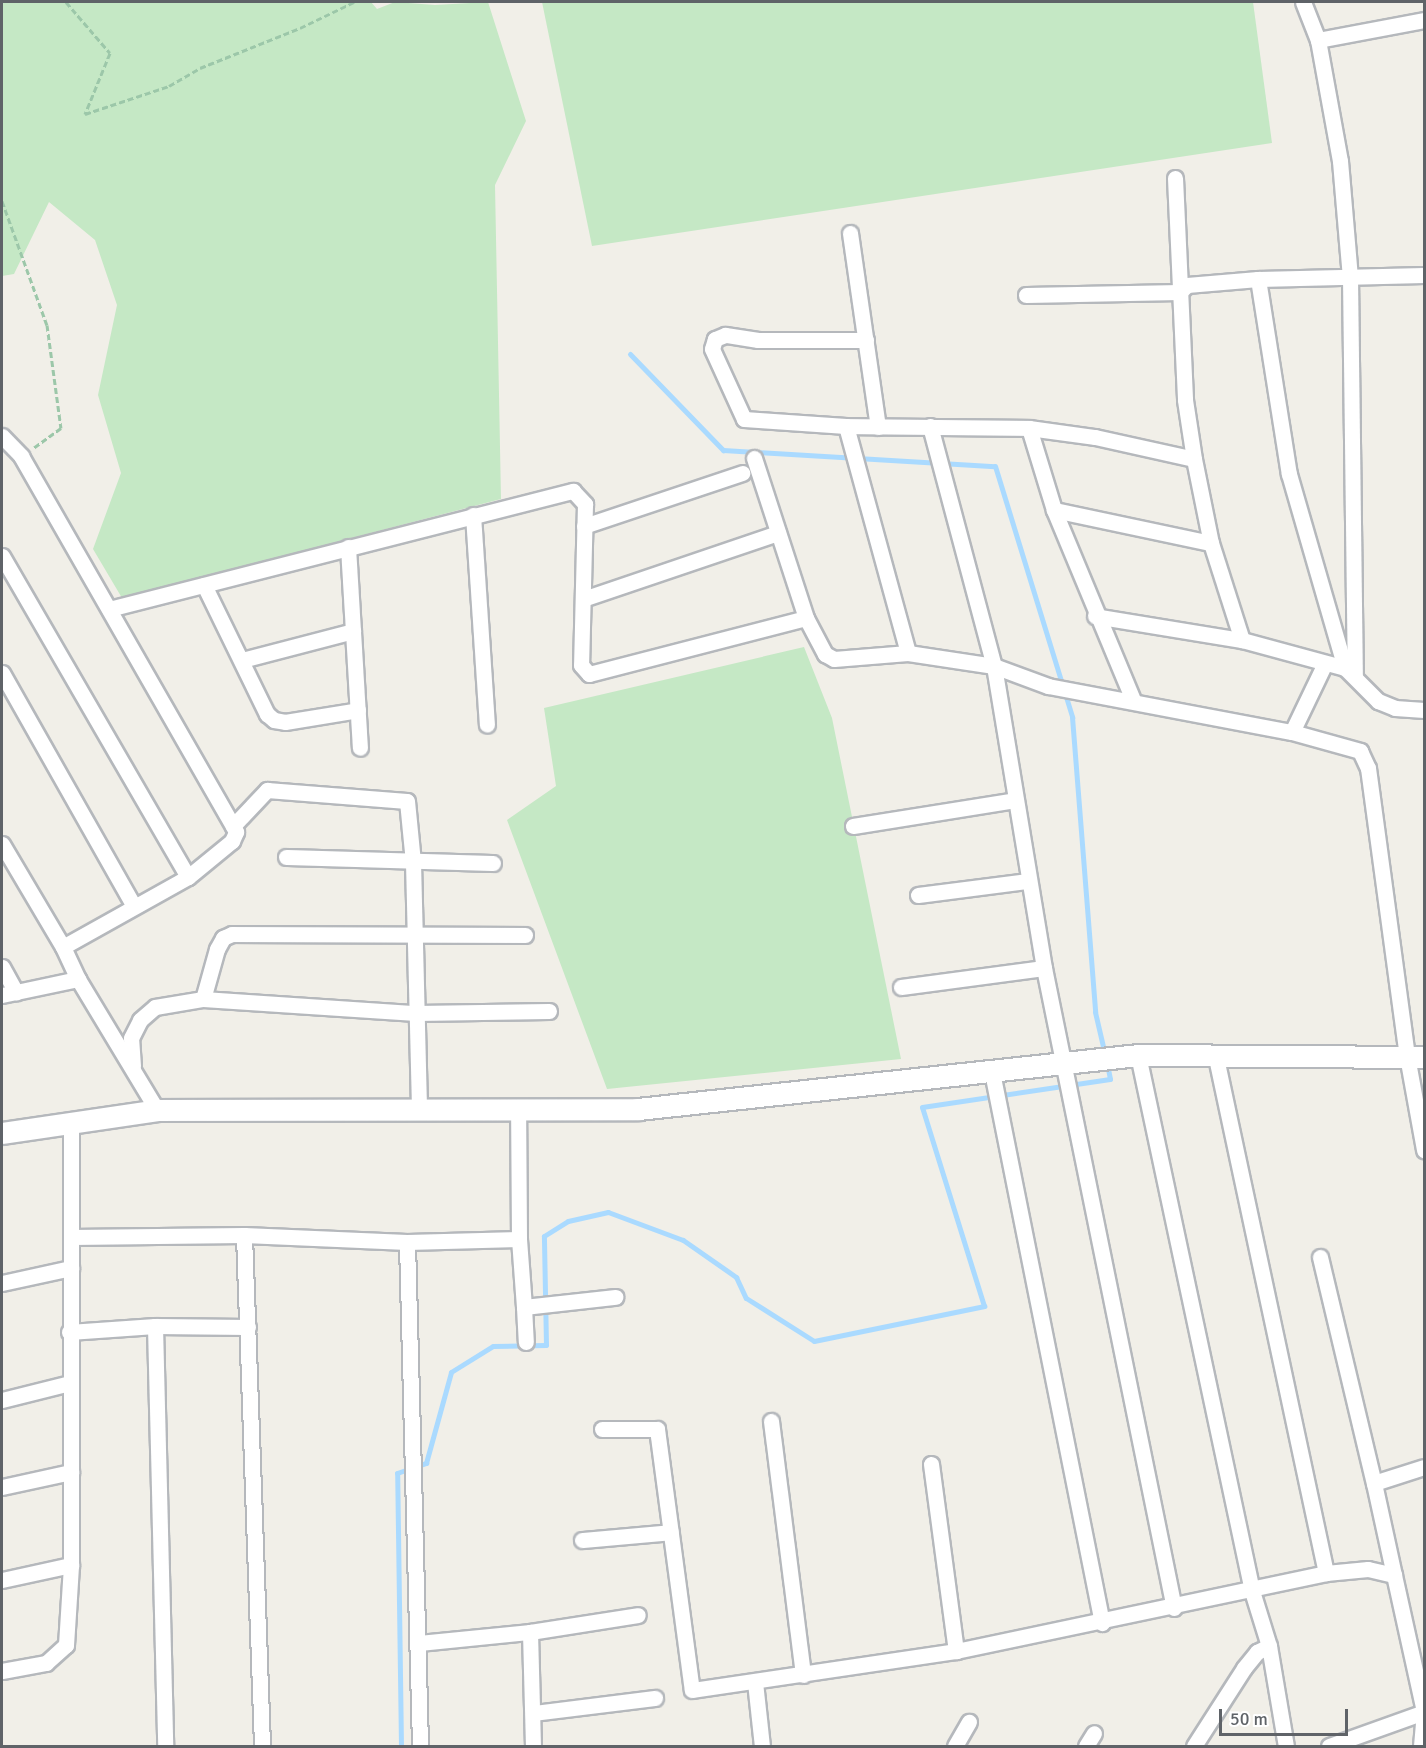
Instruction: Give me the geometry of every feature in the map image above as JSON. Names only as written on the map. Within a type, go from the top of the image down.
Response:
[{"type":"main road","points":[[2,1133],[158,1110],[638,1109],[992,1072],[1063,1061],[1130,1056],[1215,1053],[1416,1057]]},
{"type":"street","points":[[1303,2],[1318,40],[1340,161],[1350,277],[1350,672]]},
{"type":"street","points":[[1318,40],[1425,20]]},
{"type":"street","points":[[1175,178],[1185,400],[1211,543],[1242,640]]},
{"type":"street","points":[[850,233],[878,427]]},
{"type":"street","points":[[1026,295],[1180,292],[1187,285],[1258,279],[1425,275]]},
{"type":"street","points":[[1258,279],[1289,474],[1350,672]]},
{"type":"street","points":[[866,340],[758,340],[725,335],[715,339],[712,349],[742,418],[846,426],[1029,428],[1095,437],[1194,459]]},
{"type":"street","points":[[846,426],[908,652]]},
{"type":"street","points":[[930,426],[994,666],[1044,968],[1174,1608]]},
{"type":"street","points":[[1029,428],[1054,510],[1095,616],[1133,700]]},
{"type":"street","points":[[2,436],[21,456],[236,832],[232,841],[188,877],[63,947]]},
{"type":"street","points":[[754,458],[806,618],[829,658],[908,652],[994,666],[1048,686],[1133,700],[1292,732],[1360,751],[1366,759],[1416,1057],[1425,1150]]},
{"type":"street","points":[[584,526],[742,473]]},
{"type":"street","points":[[109,609],[573,491],[585,504],[581,665],[589,674],[806,618]]},
{"type":"street","points":[[1054,510],[1211,543]]},
{"type":"street","points":[[473,515],[487,725]]},
{"type":"street","points":[[583,599],[778,534]]},
{"type":"street","points":[[348,547],[360,748]]},
{"type":"street","points":[[2,556],[188,877]]},
{"type":"street","points":[[204,585],[267,714],[274,720],[285,722],[358,710]]},
{"type":"street","points":[[1095,616],[1242,640],[1325,663],[1350,672],[1378,701],[1395,708],[1425,710]]},
{"type":"street","points":[[242,660],[353,631]]},
{"type":"street","points":[[1292,732],[1325,663]]},
{"type":"street","points":[[2,673],[134,906]]},
{"type":"street","points":[[233,826],[267,790],[404,798],[409,805],[413,862],[419,1111]]},
{"type":"street","points":[[853,826],[1015,800]]},
{"type":"street","points":[[2,844],[63,947],[78,979],[158,1110]]},
{"type":"street","points":[[286,856],[493,863]]},
{"type":"street","points":[[918,895],[1028,881]]},
{"type":"street","points":[[202,999],[217,949],[223,938],[231,934],[525,935]]},
{"type":"street","points":[[2,967],[9,993],[78,979]]},
{"type":"street","points":[[901,987],[1044,968]]},
{"type":"street","points":[[133,1066],[131,1038],[148,1010],[202,999],[416,1013],[549,1011]]},
{"type":"street","points":[[1215,1053],[1326,1574]]},
{"type":"street","points":[[1130,1056],[1252,1591],[1269,1646],[1286,1746]]},
{"type":"street","points":[[992,1072],[1102,1623]]},
{"type":"street","points":[[518,1111],[519,1239],[529,1307],[526,1342]]},
{"type":"street","points":[[2,1671],[46,1663],[66,1645],[71,1565],[69,1332],[71,1123]]},
{"type":"street","points":[[71,1237],[244,1235],[407,1242],[519,1239]]},
{"type":"street","points":[[244,1235],[262,1746]]},
{"type":"street","points":[[407,1242],[420,1746]]},
{"type":"street","points":[[1320,1257],[1374,1483],[1424,1712],[1421,1746]]},
{"type":"street","points":[[2,1283],[71,1268]]},
{"type":"street","points":[[529,1307],[615,1297]]},
{"type":"street","points":[[69,1332],[155,1326],[248,1327]]},
{"type":"street","points":[[155,1326],[165,1746]]},
{"type":"street","points":[[2,1400],[70,1383]]},
{"type":"street","points":[[771,1421],[803,1675]]},
{"type":"street","points":[[602,1429],[657,1429],[692,1690],[956,1651],[1102,1623],[1326,1574],[1368,1569],[1394,1575]]},
{"type":"street","points":[[930,1464],[956,1651]]},
{"type":"street","points":[[1374,1483],[1425,1467]]},
{"type":"street","points":[[2,1488],[70,1472]]},
{"type":"street","points":[[582,1540],[670,1532]]},
{"type":"street","points":[[2,1580],[71,1565]]},
{"type":"street","points":[[419,1643],[530,1632],[638,1615]]},
{"type":"street","points":[[530,1632],[534,1713],[533,1746]]},
{"type":"street","points":[[1194,1746],[1244,1668],[1257,1652],[1269,1646]]},
{"type":"street","points":[[755,1682],[762,1746]]},
{"type":"street","points":[[534,1713],[655,1698]]},
{"type":"street","points":[[1329,1746],[1424,1712]]},
{"type":"street","points":[[955,1746],[969,1722]]},
{"type":"street","points":[[1086,1746],[1094,1733]]},
{"type":"path","points":[[66,2],[110,53],[85,114],[169,86],[200,68],[300,28],[354,2]]},
{"type":"path","points":[[2,201],[47,325],[61,428],[21,456]]},
{"type":"green space","points":[[2,2],[371,2],[377,9],[395,2],[435,5],[488,2],[526,121],[495,185],[501,499],[122,598],[93,549],[121,473],[98,395],[117,305],[95,240],[49,202],[14,274],[2,276]]},
{"type":"green space","points":[[542,2],[1253,2],[1272,143],[592,246]]},
{"type":"green space","points":[[804,647],[832,718],[901,1059],[607,1089],[507,820],[556,786],[544,708]]},
{"type":"waterway","points":[[630,354],[723,450],[995,466],[1072,717],[1095,1012],[1105,1055]]},
{"type":"waterway","points":[[401,1746],[397,1473],[426,1463],[451,1372],[493,1346],[546,1345],[544,1236],[568,1221],[608,1212],[683,1240],[736,1277],[746,1298],[814,1341],[984,1306],[922,1107],[1110,1079],[1107,1064]]}]
